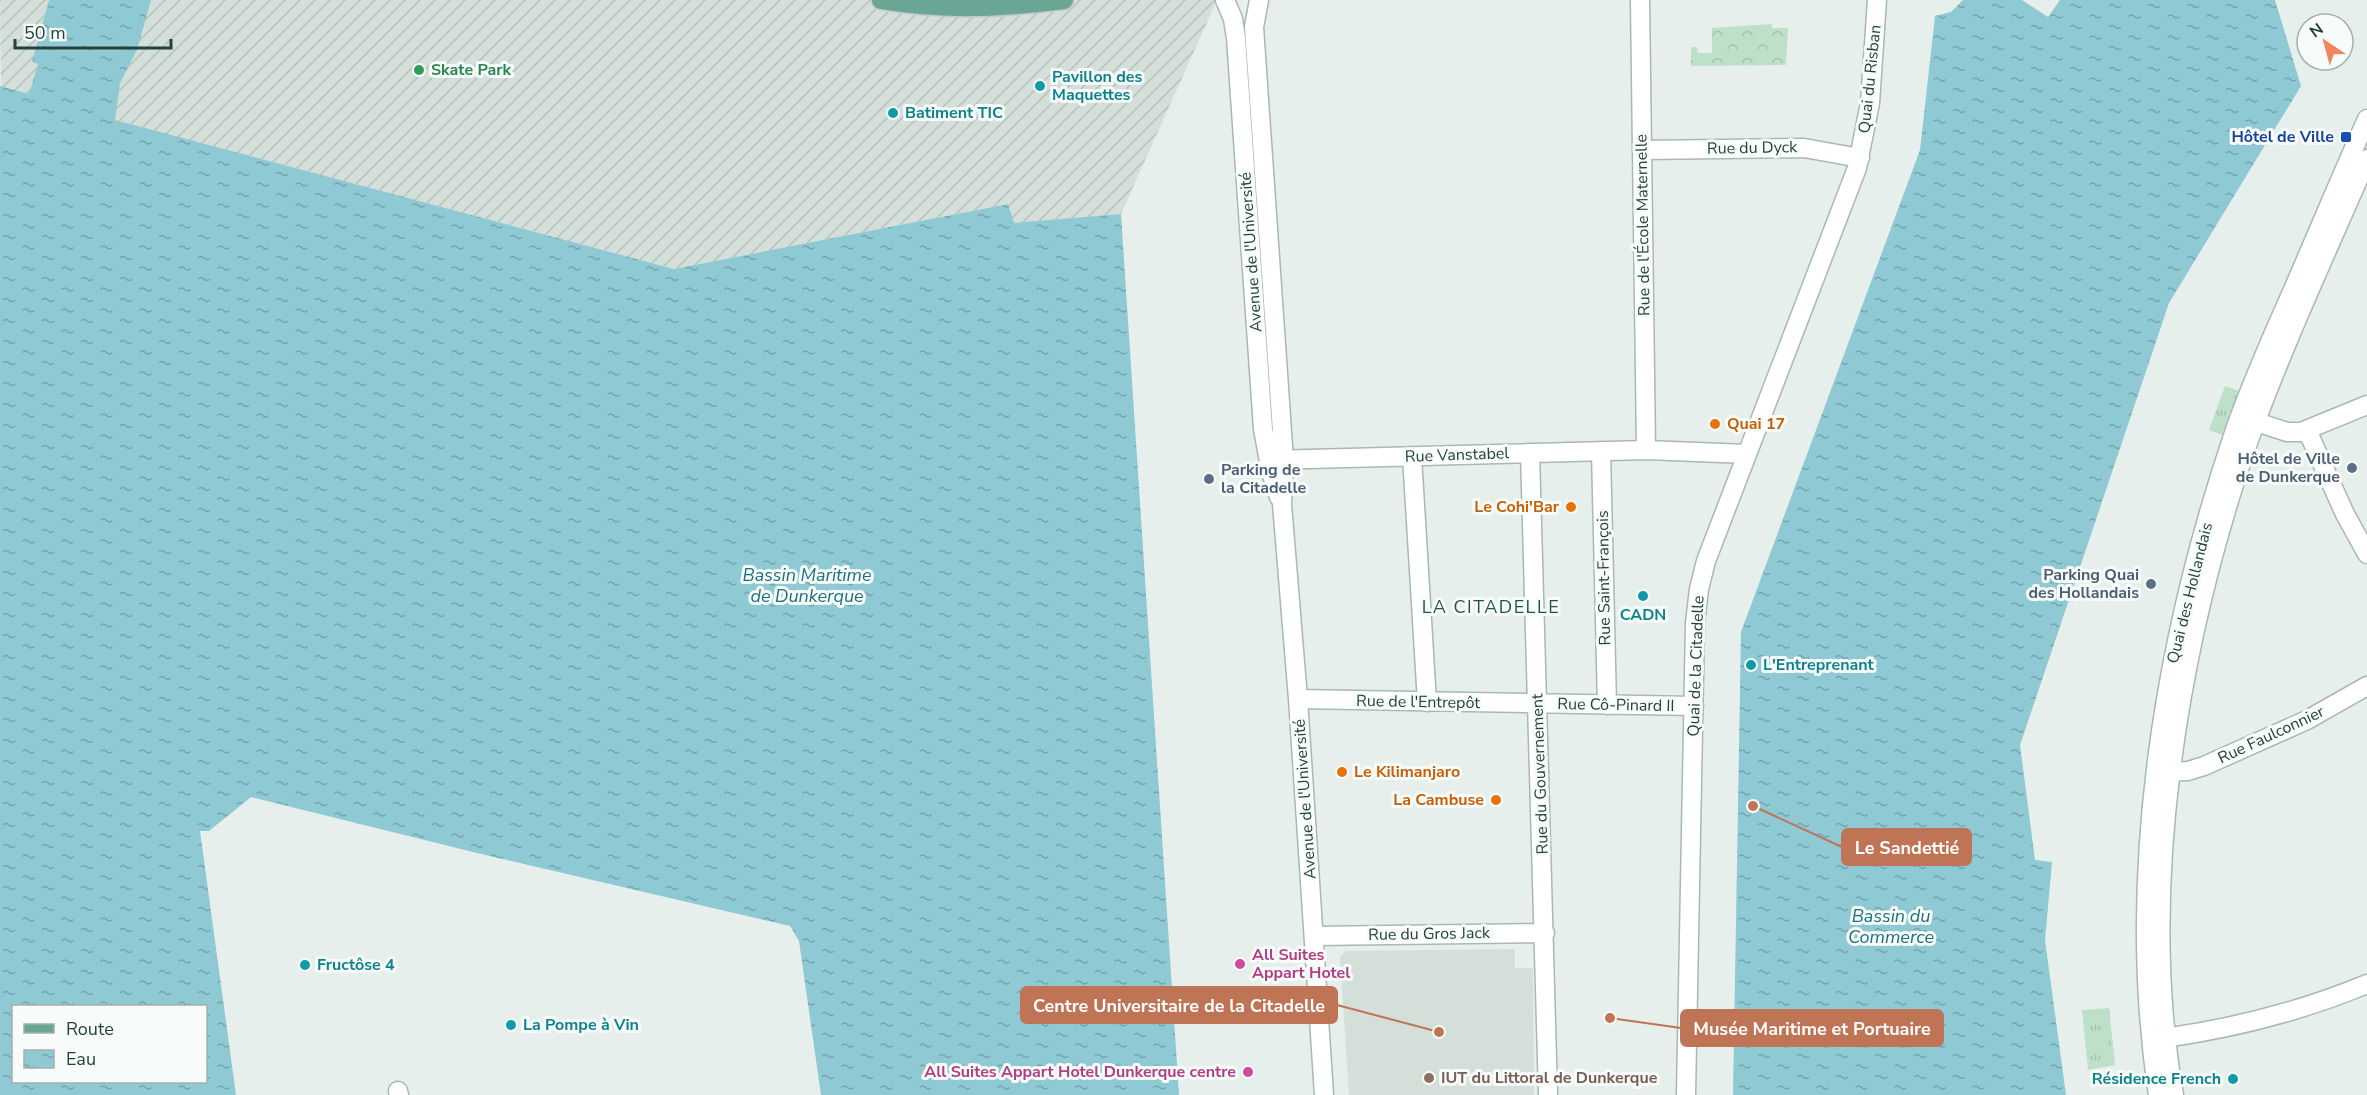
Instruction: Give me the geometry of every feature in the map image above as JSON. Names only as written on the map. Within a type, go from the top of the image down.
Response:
[{"type":"main road","points":[[881,0],[916,6],[977,8],[1064,0]]},
{"type":"street","name":"Avenue de l'Université","points":[[1225,0],[1231,12],[1236,38],[1263,429],[1276,460]]},
{"type":"street","name":"Avenue de l'Université","points":[[1258,0],[1254,27],[1276,460],[1282,504],[1298,699],[1324,1095]]},
{"type":"street","name":"Rue de l'École Maternelle","points":[[1640,0],[1646,450]]},
{"type":"street","name":"Quai du Risban","points":[[1860,158],[1872,87],[1877,0]]},
{"type":"street","name":"Quai des Hollandais","points":[[2158,1095],[2148,1014],[2145,931],[2164,772],[2207,582],[2232,491],[2248,419],[2275,332],[2367,119]]},
{"type":"street","name":"Rue du Dyck","points":[[1642,150],[1804,147],[1860,158]]},
{"type":"street","name":"Quai de la Citadelle","points":[[1686,1095],[1695,623],[1701,579],[1747,454],[1845,205],[1860,158]]},
{"type":"street","name":"Quai des Hollandais","points":[[2248,419],[2276,370],[2367,159]]},
{"type":"street","points":[[2248,419],[2287,432],[2307,430],[2367,405]]},
{"type":"street","points":[[2307,430],[2345,514],[2367,554]]},
{"type":"street","name":"Rue Vanstabel","points":[[1276,460],[1646,450],[1747,454]]},
{"type":"street","name":"Rue Saint-François","points":[[1601,451],[1607,705]]},
{"type":"street","name":"Rue du Gouvernement","points":[[1530,453],[1548,1095]]},
{"type":"street","points":[[1412,456],[1427,702]]},
{"type":"street","name":"Rue Faulconnier","points":[[2164,772],[2188,771],[2213,762],[2307,720],[2367,686]]},
{"type":"street","name":"Rue de l'Entrepôt","points":[[1298,699],[1538,704]]},
{"type":"street","name":"Rue Cô-Pinard II","points":[[1538,704],[1694,706]]},
{"type":"street","name":"Quai des Hollandais","points":[[2164,772],[2160,945],[2166,1038],[2174,1095]]},
{"type":"street","name":"Rue du Gros Jack","points":[[1314,936],[1545,933]]},
{"type":"street","points":[[2166,1038],[2248,1024],[2305,1007],[2367,984]]},
{"type":"shaded area","points":[[0,0],[1217,0],[1121,214],[1013,224],[1007,204],[674,269],[114,120],[1,87]]},
{"type":"shaded area","points":[[1515,949],[1515,968],[1533,968],[1534,1095],[1349,1095],[1340,957],[1346,951]]},
{"type":"green space","points":[[1772,24],[1772,28],[1788,28],[1786,65],[1691,66],[1691,47],[1697,47],[1698,53],[1712,53],[1712,28]]},
{"type":"green space","points":[[2225,386],[2243,392],[2227,437],[2209,430]]},
{"type":"green space","points":[[2109,1008],[2115,1065],[2088,1070],[2082,1010]]},
{"type":"water","name":"Bassin Maritime de Dunkerque","points":[[49,0],[151,0],[137,50],[120,83],[115,120],[674,269],[1008,204],[1014,223],[1121,214],[1179,1095],[821,1095],[799,941],[790,926],[477,853],[251,797],[209,831],[200,831],[236,1095],[0,1095],[0,86],[29,94],[38,64],[32,62]]},
{"type":"water","name":"Bassin du Commerce","points":[[1963,0],[2022,0],[2048,17],[2060,0],[2275,0],[2301,86],[2169,303],[2020,745],[2035,860],[2052,862],[2045,940],[2066,1095],[1733,1095],[1741,632],[1920,150],[1935,16],[1951,12]]},
{"type":"place","name":"Skate Park","points":[[419,70]]},
{"type":"place","name":"Pavillon des Maquettes","points":[[1040,86]]},
{"type":"place","name":"Batiment TIC","points":[[893,113]]},
{"type":"place","name":"Hôtel de Ville","points":[[2346,137]]},
{"type":"place","name":"Quai 17","points":[[1715,424]]},
{"type":"place","name":"Hôtel de Ville de Dunkerque","points":[[2352,468]]},
{"type":"place","name":"Parking de la Citadelle","points":[[1209,479]]},
{"type":"place","name":"Le Cohi'Bar","points":[[1571,507]]},
{"type":"place","name":"Parking Quai des Hollandais","points":[[2151,584]]},
{"type":"place","name":"CADN","points":[[1643,596]]},
{"type":"place","name":"L'Entreprenant","points":[[1751,665]]},
{"type":"place","name":"Le Kilimanjaro","points":[[1342,772]]},
{"type":"place","name":"La Cambuse","points":[[1496,800]]},
{"type":"place","name":"Le Sandettié","points":[[1753,806]]},
{"type":"place","name":"All Suites Appart Hotel","points":[[1240,964]]},
{"type":"place","name":"Fructôse 4","points":[[305,965]]},
{"type":"place","name":"Musée Maritime et Portuaire","points":[[1610,1018]]},
{"type":"place","name":"La Pompe à Vin","points":[[511,1025]]},
{"type":"place","name":"Centre Universitaire de la Citadelle","points":[[1439,1032]]},
{"type":"place","name":"All Suites Appart Hotel Dunkerque centre","points":[[1248,1072]]},
{"type":"place","name":"IUT du Littoral de Dunkerque","points":[[1429,1078]]},
{"type":"place","name":"Résidence French","points":[[2233,1079]]},
{"type":"district","name":"LA CITADELLE","points":[[1491,607]]}]
